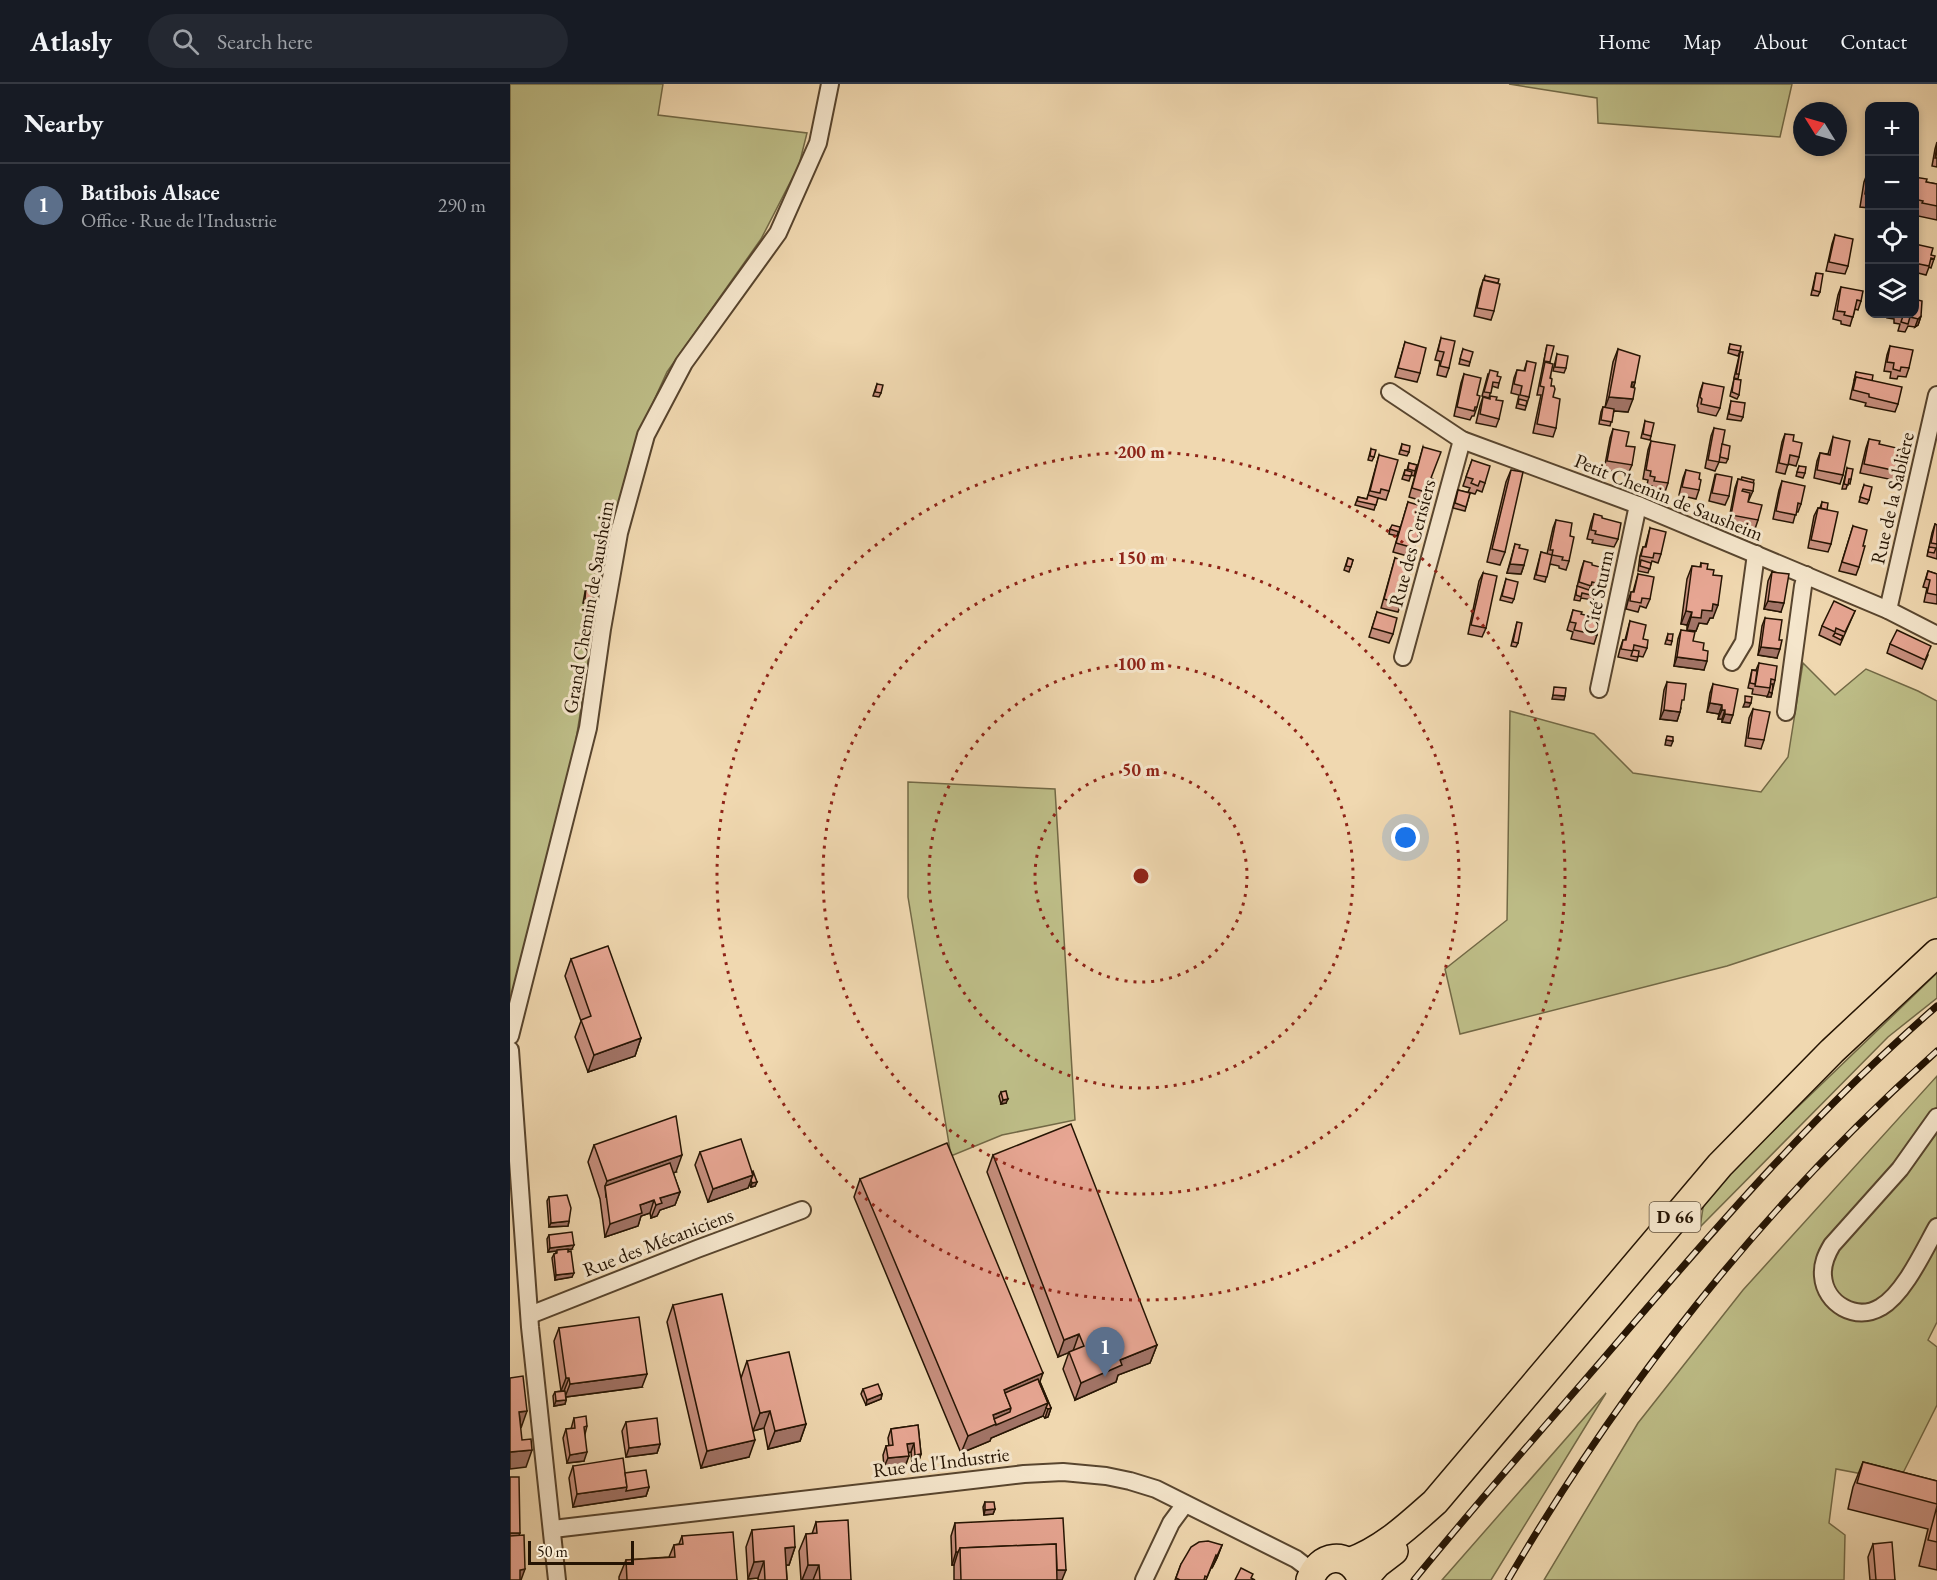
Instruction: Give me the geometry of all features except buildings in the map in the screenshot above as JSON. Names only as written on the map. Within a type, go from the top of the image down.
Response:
[{"type":"main road","name":"D 66","points":[[1357,1574],[1370,1553],[1388,1542],[1435,1502],[1720,1165],[1832,1052],[1937,953]]},
{"type":"main road","points":[[1312,1576],[1325,1561],[1341,1559],[1357,1574]]},
{"type":"street","name":"Grand Chemin de Sausheim","points":[[510,1036],[588,728],[619,533],[646,435],[684,363],[778,233],[818,143],[830,84]]},
{"type":"street","name":"Petit Chemin de Sausheim","points":[[1390,392],[1462,440],[1638,505],[1806,574],[1888,610],[1937,635]]},
{"type":"street","name":"Rue de la Sablière","points":[[1888,610],[1937,395]]},
{"type":"street","name":"Rue des Cerisiers","points":[[1403,657],[1462,440]]},
{"type":"street","name":"Cité Sturm","points":[[1599,689],[1638,505]]},
{"type":"street","points":[[1732,662],[1743,642],[1756,554]]},
{"type":"street","points":[[1786,712],[1806,574]]},
{"type":"street","points":[[510,1050],[531,1315],[530,1327],[557,1580]]},
{"type":"street","points":[[1937,1117],[1900,1169],[1832,1245],[1823,1270],[1825,1287],[1829,1296],[1839,1305],[1856,1312],[1870,1312],[1883,1307],[1904,1282],[1937,1227]]},
{"type":"street","name":"Rue des Mécaniciens","points":[[531,1315],[802,1210]]},
{"type":"street","name":"Rue de l'Industrie","points":[[553,1529],[1024,1474],[1063,1472],[1106,1476],[1156,1490],[1296,1559],[1312,1576]]},
{"type":"street","points":[[1144,1580],[1171,1522],[1185,1504]]},
{"type":"green space","points":[[510,84],[663,84],[658,115],[807,133],[799,165],[761,239],[667,372],[635,442],[608,541],[573,758],[510,1015]]},
{"type":"green space","points":[[1509,84],[1792,84],[1780,137],[1598,123],[1597,98]]},
{"type":"green space","points":[[1803,663],[1835,695],[1866,669],[1937,701],[1937,897],[1727,966],[1460,1034],[1445,969],[1507,920],[1510,711],[1594,734],[1633,773],[1761,792],[1788,757]]},
{"type":"green space","points":[[908,782],[1055,789],[1075,1120],[1002,1135],[951,1156],[908,897]]},
{"type":"green space","points":[[1937,973],[1937,998],[1888,1037],[1700,1227],[1704,1202],[1722,1180]]},
{"type":"green space","points":[[1937,1076],[1937,1322],[1928,1340],[1937,1347],[1937,1405],[1899,1481],[1836,1469],[1829,1523],[1845,1535],[1844,1580],[1544,1580],[1638,1423],[1743,1290]]},
{"type":"green space","points":[[1606,1393],[1491,1580],[1442,1580]]},
{"type":"railway","points":[[1414,1580],[1488,1491],[1731,1212],[1810,1127],[1937,1006]]},
{"type":"railway","points":[[1508,1580],[1552,1507],[1600,1436],[1649,1366],[1702,1299],[1756,1233],[1814,1170],[1874,1109],[1937,1051]]},
{"type":"place","name":"Batibois Alsace","points":[[1105,1377]]}]
